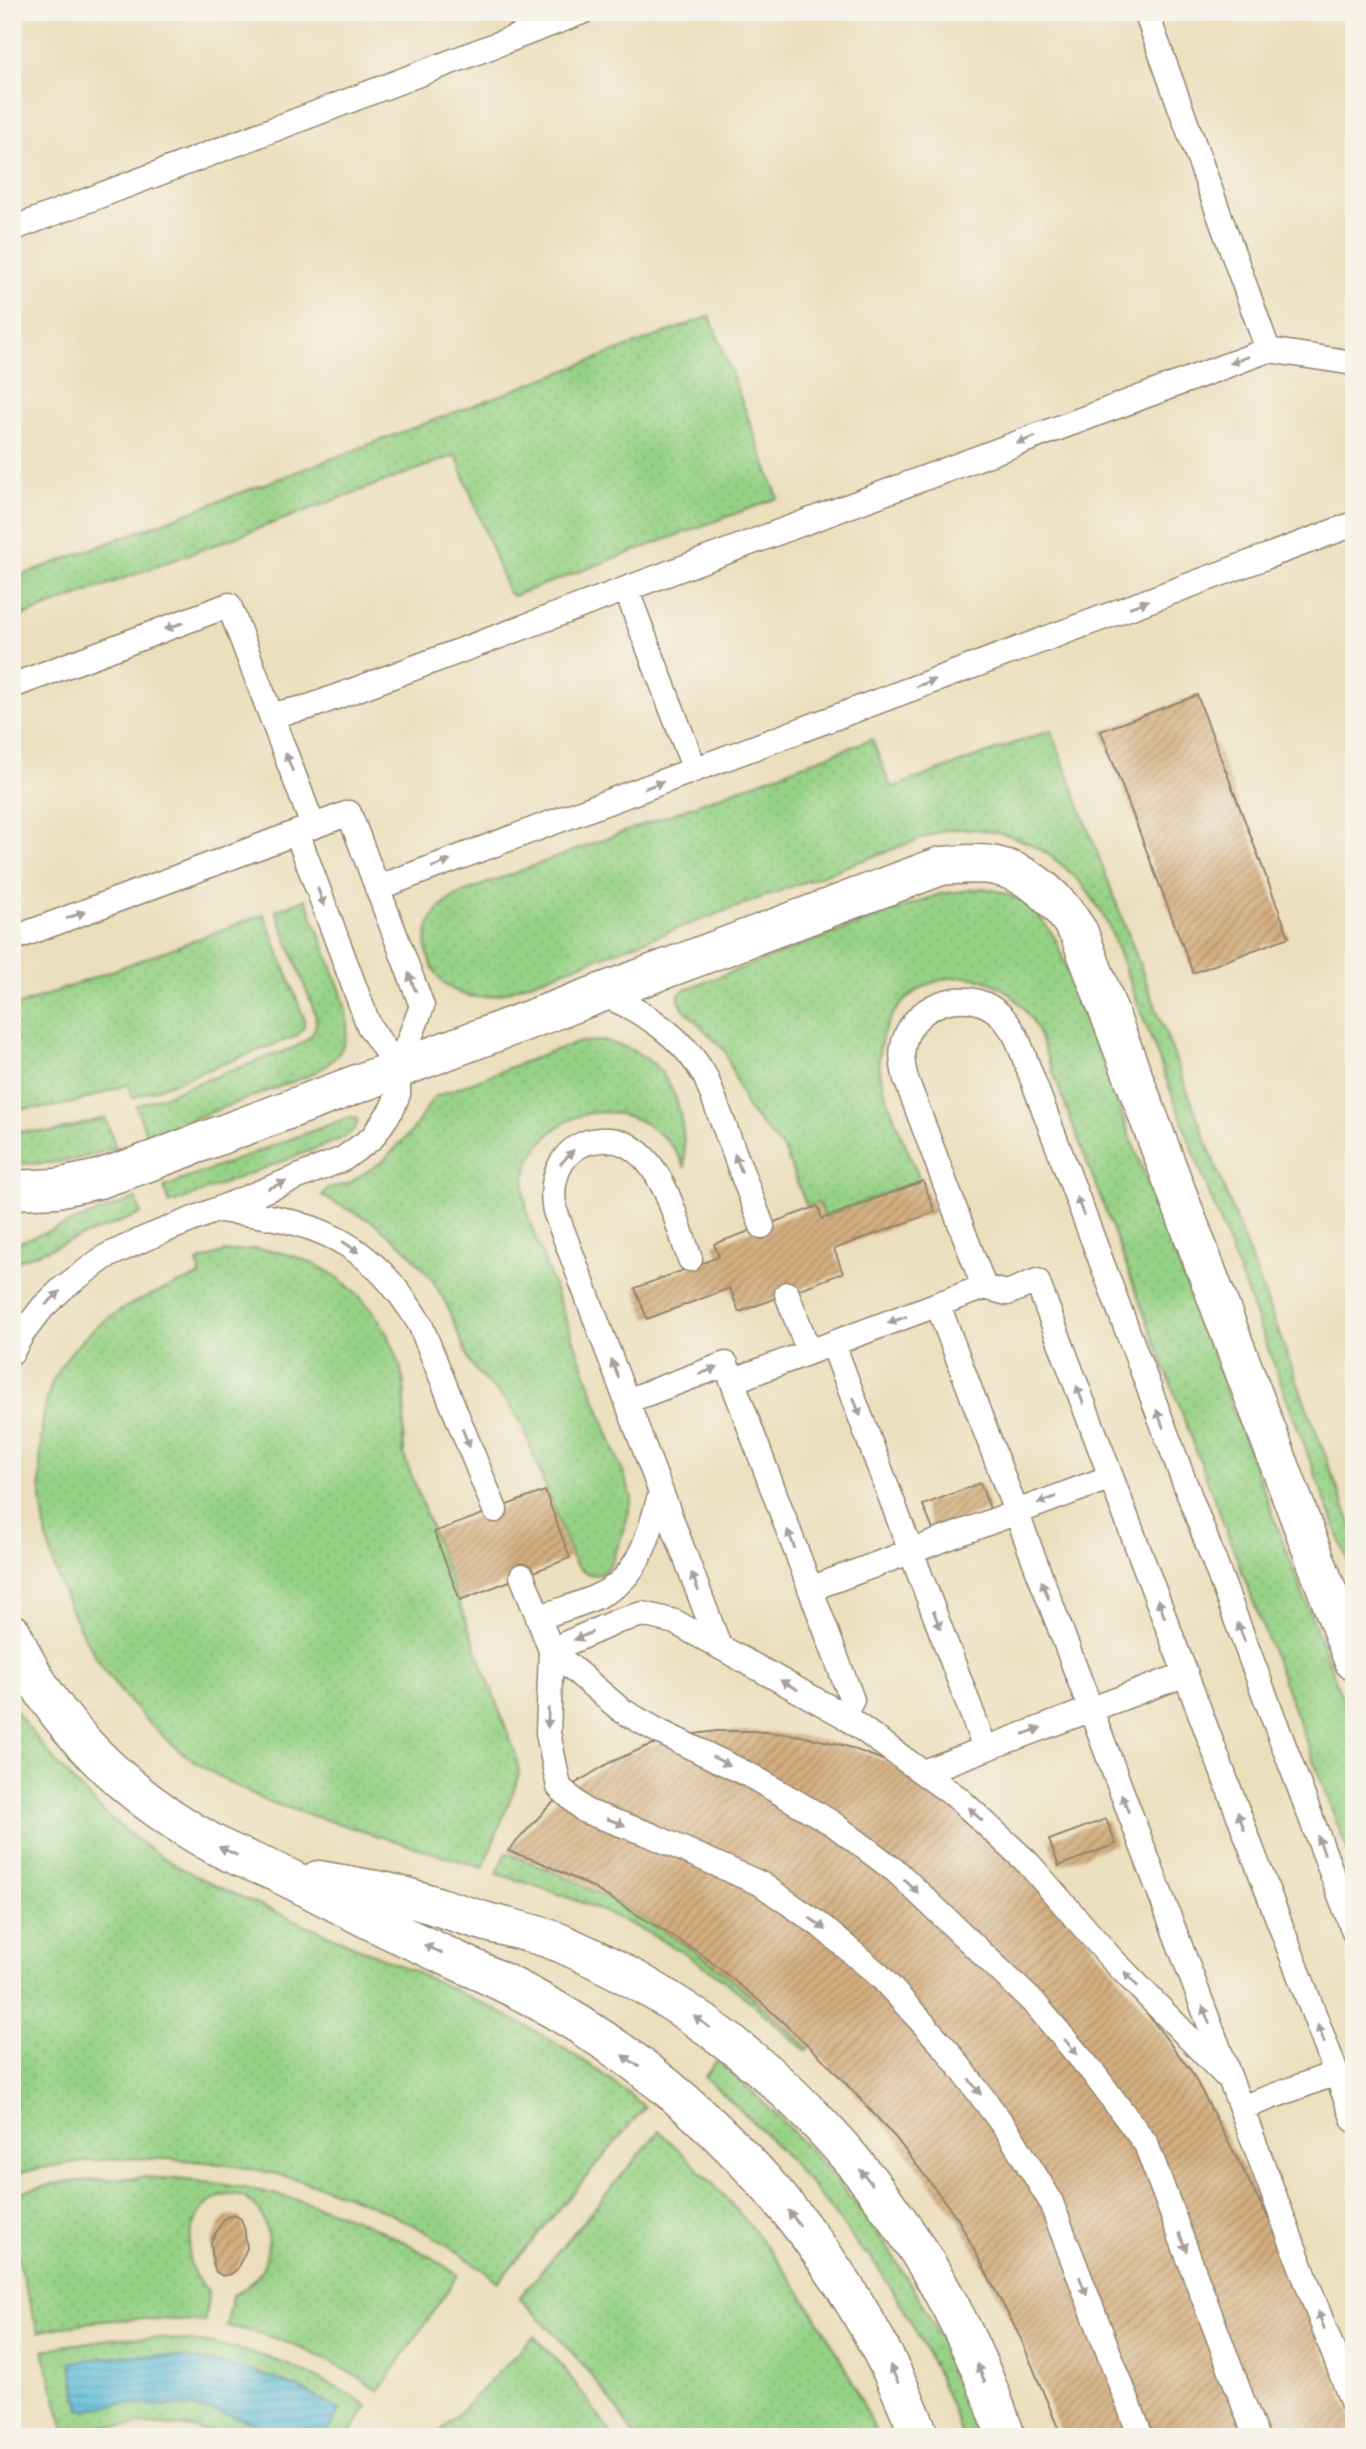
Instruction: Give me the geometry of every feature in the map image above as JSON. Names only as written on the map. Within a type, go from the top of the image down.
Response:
[{"type":"street","points":[[12,1190],[57,1188],[99,1179],[941,866],[996,866],[1022,876],[1047,892],[1066,912],[1079,933],[1354,1662]]},
{"type":"street","points":[[12,1633],[61,1717],[124,1783],[182,1826],[220,1848],[280,1874],[386,1928],[531,1996],[621,2054],[694,2110],[748,2163],[785,2206],[834,2273],[870,2329],[892,2370],[920,2437]]},
{"type":"street","points":[[280,1874],[383,1891],[560,1943],[617,1969],[679,2005],[734,2045],[781,2085],[831,2134],[872,2184],[902,2227],[943,2293],[972,2351],[1006,2437]]},
{"type":"lane","points":[[12,229],[582,12]]},
{"type":"lane","points":[[1146,12],[1268,350]]},
{"type":"lane","points":[[271,715],[309,707],[1268,350],[1354,363]]},
{"type":"lane","points":[[377,888],[1354,524]]},
{"type":"lane","points":[[626,589],[695,770]]},
{"type":"lane","points":[[12,686],[229,605],[271,715],[305,830],[369,1026],[398,1069]]},
{"type":"lane","points":[[12,939],[349,813],[422,1006],[398,1069],[398,1094],[392,1109],[372,1138],[343,1159],[105,1257],[43,1307],[12,1352]]},
{"type":"lane","points":[[600,993],[629,1005],[655,1023],[679,1042],[699,1064],[762,1226]]},
{"type":"lane","points":[[984,1287],[902,1062],[903,1046],[909,1030],[919,1016],[932,1006],[948,1000],[965,999],[982,1003],[996,1011],[1008,1023],[1017,1038],[1354,1932]]},
{"type":"lane","points":[[690,1259],[657,1172],[636,1150],[608,1139],[579,1145],[567,1154],[553,1181],[555,1211],[719,1646]]},
{"type":"lane","points":[[216,1210],[287,1219],[316,1228],[344,1242],[386,1275],[420,1324],[495,1510]]},
{"type":"lane","points":[[732,1381],[984,1287],[1007,1293],[1037,1281],[1354,2120]]},
{"type":"lane","points":[[788,1294],[809,1352]]},
{"type":"lane","points":[[938,1305],[1354,2407]]},
{"type":"lane","points":[[833,1344],[985,1748]]},
{"type":"lane","points":[[627,1401],[726,1364],[852,1699],[843,1715]]},
{"type":"lane","points":[[810,1588],[1111,1477]]},
{"type":"lane","points":[[538,1618],[606,1592],[620,1582],[636,1560],[650,1530],[661,1492]]},
{"type":"lane","points":[[522,1577],[551,1650],[548,1733],[559,1787],[585,1811],[651,1835],[761,1884],[820,1925],[880,1976],[948,2051],[1009,2133],[1050,2200],[1141,2437]]},
{"type":"lane","points":[[551,1650],[618,1621],[643,1614],[675,1622],[843,1715],[958,1798],[1028,1863],[1110,1956],[1231,2080]]},
{"type":"lane","points":[[551,1650],[621,1710],[751,1776],[832,1823],[897,1872],[1036,2005],[1094,2074],[1146,2144],[1256,2437]]},
{"type":"lane","points":[[923,1772],[1186,1674]]},
{"type":"lane","points":[[1241,2108],[1336,2073]]},
{"type":"green space","points":[[710,316],[778,498],[513,596],[508,592],[456,455],[12,620],[12,579]]},
{"type":"green space","points":[[1051,730],[1354,1532],[1354,1577],[1109,927],[1081,883],[1043,851],[1021,840],[997,833],[972,829],[945,830],[490,996],[472,997],[451,989],[435,972],[430,962],[427,951],[428,928],[438,909],[461,893],[872,739],[891,788]]},
{"type":"green space","points":[[984,888],[1008,894],[1026,904],[1055,938],[1354,1729],[1354,1868],[1037,1030],[1023,1008],[997,985],[969,977],[949,978],[930,984],[898,1007],[887,1024],[881,1043],[879,1064],[890,1106],[920,1180],[824,1217],[819,1203],[807,1207],[785,1152],[746,1107],[725,1051],[683,1008],[679,1000],[679,994],[686,989],[940,894]]},
{"type":"green space","points":[[306,899],[343,999],[347,1028],[345,1042],[338,1054],[326,1066],[308,1076],[147,1136],[136,1106],[295,1047],[312,1034],[316,1025],[315,1013],[276,910]]},
{"type":"green space","points":[[264,914],[304,1018],[304,1027],[297,1036],[133,1098],[128,1084],[58,1106],[12,1108],[12,1008]]},
{"type":"green space","points":[[604,1041],[628,1048],[646,1058],[660,1071],[670,1086],[682,1123],[685,1168],[673,1148],[658,1132],[619,1114],[598,1113],[577,1117],[558,1127],[538,1148],[526,1174],[524,1184],[529,1220],[632,1497],[617,1549],[608,1568],[600,1574],[592,1575],[574,1563],[522,1424],[508,1402],[470,1363],[447,1306],[432,1279],[407,1250],[375,1223],[322,1196],[327,1189],[349,1183],[383,1161],[412,1131],[434,1097],[555,1050],[581,1042]]},
{"type":"green space","points":[[349,1117],[357,1119],[356,1126],[352,1132],[341,1138],[170,1204],[164,1187]]},
{"type":"green space","points":[[105,1118],[116,1147],[65,1161],[12,1163],[12,1131],[53,1132]]},
{"type":"green space","points":[[136,1198],[141,1214],[12,1263],[12,1245]]},
{"type":"green space","points":[[255,1249],[308,1261],[331,1274],[371,1309],[386,1331],[397,1356],[405,1392],[405,1458],[516,1755],[519,1774],[483,1868],[268,1802],[195,1762],[144,1718],[118,1688],[95,1655],[60,1584],[42,1507],[40,1467],[46,1404],[59,1369],[88,1334],[104,1321],[140,1300],[201,1275],[197,1262],[224,1252]]},
{"type":"green space","points":[[12,1705],[77,1786],[115,1822],[156,1853],[229,1892],[438,1982],[524,2025],[606,2076],[645,2107],[498,2282],[447,2245],[391,2214],[331,2190],[268,2172],[203,2162],[138,2159],[74,2163],[12,2175]]},
{"type":"green space","points":[[506,1853],[581,1885],[676,1939],[728,1976],[808,2048],[806,2051],[726,1982],[650,1934],[600,1910],[497,1874]]},
{"type":"green space","points":[[717,2061],[801,2140],[840,2184],[875,2231],[908,2279],[936,2330],[961,2383],[981,2437],[962,2437],[944,2388],[921,2342],[868,2253],[865,2255],[810,2183],[770,2139],[704,2077]]},
{"type":"green space","points":[[659,2131],[728,2200],[786,2272],[835,2350],[878,2437],[635,2437],[582,2363],[519,2298]]},
{"type":"green space","points":[[145,2177],[228,2185],[309,2203],[386,2233],[458,2275],[379,2391],[344,2369],[306,2351],[267,2336],[227,2326],[232,2295],[245,2288],[260,2273],[268,2239],[261,2215],[254,2206],[235,2195],[224,2196],[204,2208],[191,2233],[189,2243],[192,2270],[199,2282],[209,2291],[204,2322],[120,2320],[38,2332],[12,2240],[12,2193],[66,2182]]},
{"type":"green space","points":[[534,2336],[563,2367],[614,2437],[435,2437]]},
{"type":"green space","points":[[117,2338],[186,2340],[248,2352],[307,2373],[368,2406],[347,2437],[231,2437],[189,2427],[146,2424],[103,2427],[66,2435],[43,2351]]},
{"type":"water","points":[[145,2355],[197,2360],[246,2370],[294,2386],[340,2410],[324,2437],[288,2437],[237,2417],[192,2407],[123,2404],[80,2410],[71,2362]]},
{"type":"building","points":[[1197,695],[1289,937],[1193,973],[1101,731]]},
{"type":"building","points":[[923,1181],[935,1212],[834,1249],[843,1273],[739,1312],[730,1288],[647,1319],[635,1288],[719,1257],[714,1244],[818,1206],[822,1219]]},
{"type":"building","points":[[980,1483],[990,1509],[933,1530],[923,1505]]},
{"type":"building","points":[[545,1491],[570,1558],[460,1600],[434,1532]]},
{"type":"building","points":[[717,1731],[796,1735],[843,1745],[883,1760],[918,1779],[1023,1869],[1106,1960],[1191,2071],[1271,2223],[1351,2415],[1354,2437],[1062,2437],[1021,2339],[958,2219],[895,2137],[827,2063],[762,2003],[700,1953],[590,1886],[540,1862],[508,1851],[548,1807],[576,1783],[609,1763],[679,1736]]},
{"type":"building","points":[[1106,1819],[1116,1844],[1059,1866],[1049,1840]]},
{"type":"building","points":[[234,2215],[241,2219],[247,2248],[237,2269],[223,2276],[216,2272],[213,2264],[211,2242],[226,2217]]}]
